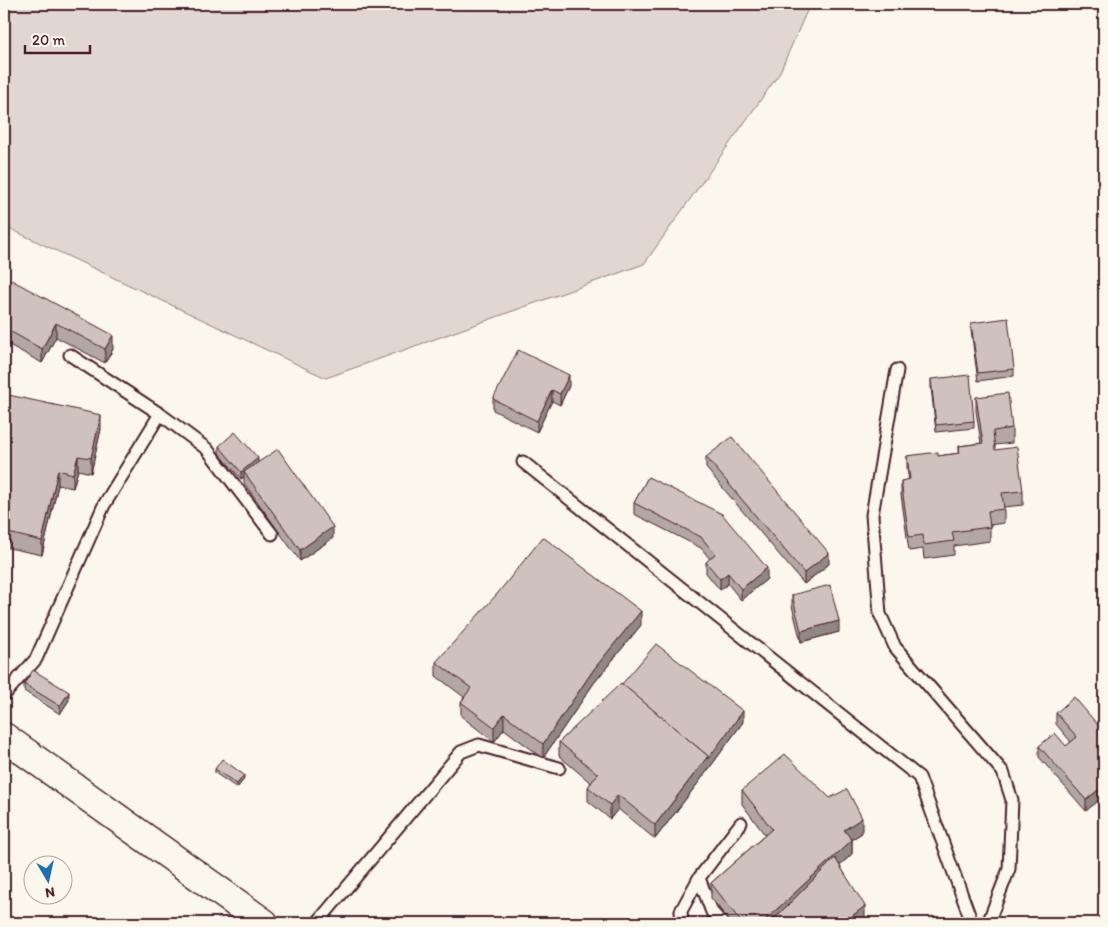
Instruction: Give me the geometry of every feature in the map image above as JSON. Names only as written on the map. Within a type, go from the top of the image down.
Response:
[{"type":"main road","points":[[4,737],[264,923]]},
{"type":"lane","points":[[70,355],[160,414],[207,450],[272,534]]},
{"type":"lane","points":[[897,370],[872,515],[880,614],[895,647],[1003,772],[1012,800],[1009,869],[988,923]]},
{"type":"lane","points":[[4,695],[36,659],[104,505],[160,414]]},
{"type":"lane","points":[[524,462],[919,777],[972,923]]},
{"type":"lane","points":[[316,923],[461,752],[479,745],[559,768]]},
{"type":"lane","points":[[682,923],[681,912],[699,878],[741,823]]},
{"type":"lane","points":[[699,878],[712,912],[722,923]]},
{"type":"shaded area","points":[[4,4],[810,4],[779,74],[644,264],[326,378],[4,226]]},
{"type":"building","points":[[4,276],[113,335],[105,349],[56,323],[42,349],[4,328]]},
{"type":"building","points":[[1008,318],[1014,369],[978,373],[971,323]]},
{"type":"building","points":[[518,350],[569,375],[560,394],[552,390],[537,421],[493,399]]},
{"type":"building","points":[[970,375],[974,421],[936,425],[931,379]]},
{"type":"building","points":[[1008,393],[1012,428],[993,431],[995,450],[1017,447],[1023,491],[1002,493],[1004,509],[988,511],[990,527],[952,532],[954,541],[924,545],[923,535],[909,537],[901,481],[910,479],[907,456],[938,452],[938,456],[960,453],[959,446],[983,443],[976,397]]},
{"type":"building","points":[[4,394],[101,415],[91,458],[78,456],[73,474],[58,470],[42,541],[4,532]]},
{"type":"building","points":[[235,432],[258,458],[241,472],[219,446]]},
{"type":"building","points":[[732,437],[829,553],[804,573],[706,457]]},
{"type":"building","points":[[278,449],[333,527],[300,550],[244,472]]},
{"type":"building","points":[[648,477],[722,514],[767,568],[741,589],[728,573],[720,579],[706,562],[715,554],[701,537],[634,503]]},
{"type":"building","points":[[543,537],[641,611],[594,669],[543,744],[504,714],[494,727],[461,702],[471,688],[436,662],[498,593]]},
{"type":"building","points":[[830,585],[839,621],[801,631],[792,595]]},
{"type":"building","points":[[656,644],[743,711],[708,759],[708,756],[622,684]]},
{"type":"building","points":[[33,670],[69,692],[60,706],[24,684]]},
{"type":"building","points":[[621,683],[708,756],[655,825],[618,795],[610,805],[588,787],[598,774],[559,742]]},
{"type":"building","points":[[1074,697],[1104,732],[1104,785],[1086,800],[1039,746],[1055,733],[1066,746],[1077,737],[1056,713]]},
{"type":"building","points":[[785,754],[830,798],[847,789],[862,818],[844,830],[852,840],[762,923],[742,923],[711,883],[772,829],[742,790]]},
{"type":"building","points":[[222,759],[244,775],[237,784],[215,769]]},
{"type":"building","points":[[835,858],[865,906],[843,923],[770,923]]}]
